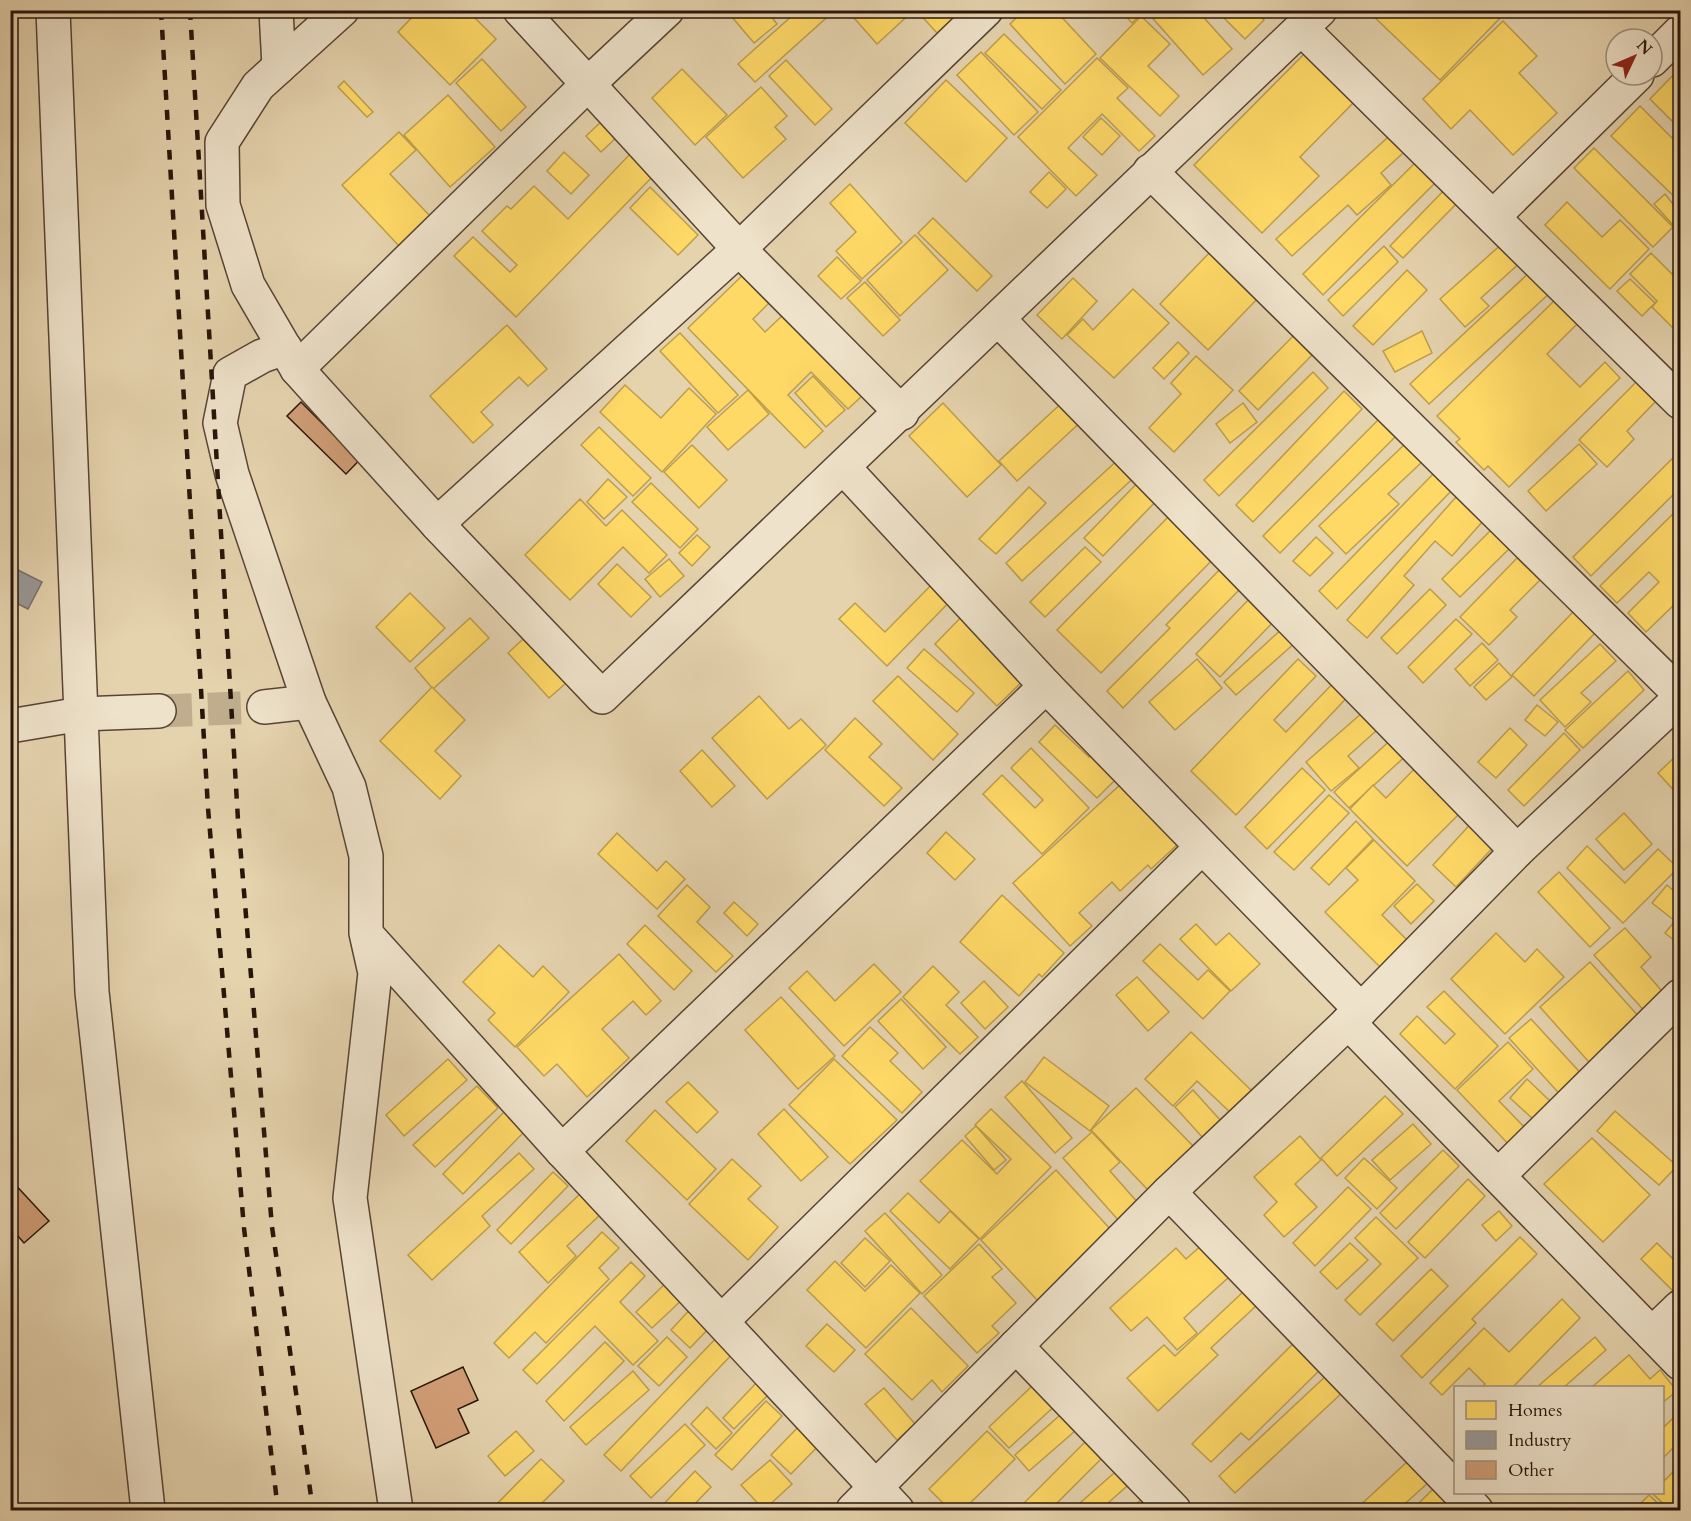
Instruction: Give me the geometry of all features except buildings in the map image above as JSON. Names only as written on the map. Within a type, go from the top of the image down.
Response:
[{"type":"street","points":[[53,10],[92,992],[148,1510]]},
{"type":"street","points":[[276,10],[279,67]]},
{"type":"street","points":[[342,10],[258,86],[222,142],[223,205],[248,285],[291,359],[437,524],[602,697],[999,320],[1150,171],[1311,20],[1493,217],[1680,402]]},
{"type":"street","points":[[520,10],[739,249],[902,413]]},
{"type":"street","points":[[396,1510],[350,1198],[375,973],[366,933],[366,856],[350,787],[309,702],[232,474],[220,423],[230,374],[262,356],[291,359],[667,10]]},
{"type":"street","points":[[437,524],[739,249],[986,10]]},
{"type":"street","points":[[1664,48],[1680,32]]},
{"type":"street","points":[[1493,217],[1625,87]]},
{"type":"street","points":[[366,933],[562,1151],[722,1321],[875,1503],[1016,1346],[1170,1192],[1354,1016],[1517,851],[1680,696],[1150,171]]},
{"type":"street","points":[[999,320],[1517,851]]},
{"type":"street","points":[[844,468],[1046,686],[1201,848],[1498,1176],[1680,1363]]},
{"type":"street","points":[[562,1151],[1046,686]]},
{"type":"street","points":[[264,707],[309,702]]},
{"type":"street","points":[[10,726],[81,714],[159,711]]},
{"type":"street","points":[[722,1321],[1201,848]]},
{"type":"street","points":[[1498,1176],[1680,996]]},
{"type":"street","points":[[1170,1192],[1454,1488]]},
{"type":"street","points":[[1652,1334],[1680,1306]]},
{"type":"street","points":[[1016,1346],[1174,1510]]},
{"type":"street","points":[[1461,1494],[1476,1510]]},
{"type":"tunnel","points":[[159,711],[264,707]]},
{"type":"railway","points":[[161,10],[208,808],[244,1228],[278,1510]]},
{"type":"railway","points":[[190,10],[238,820],[272,1227],[313,1510]]}]
